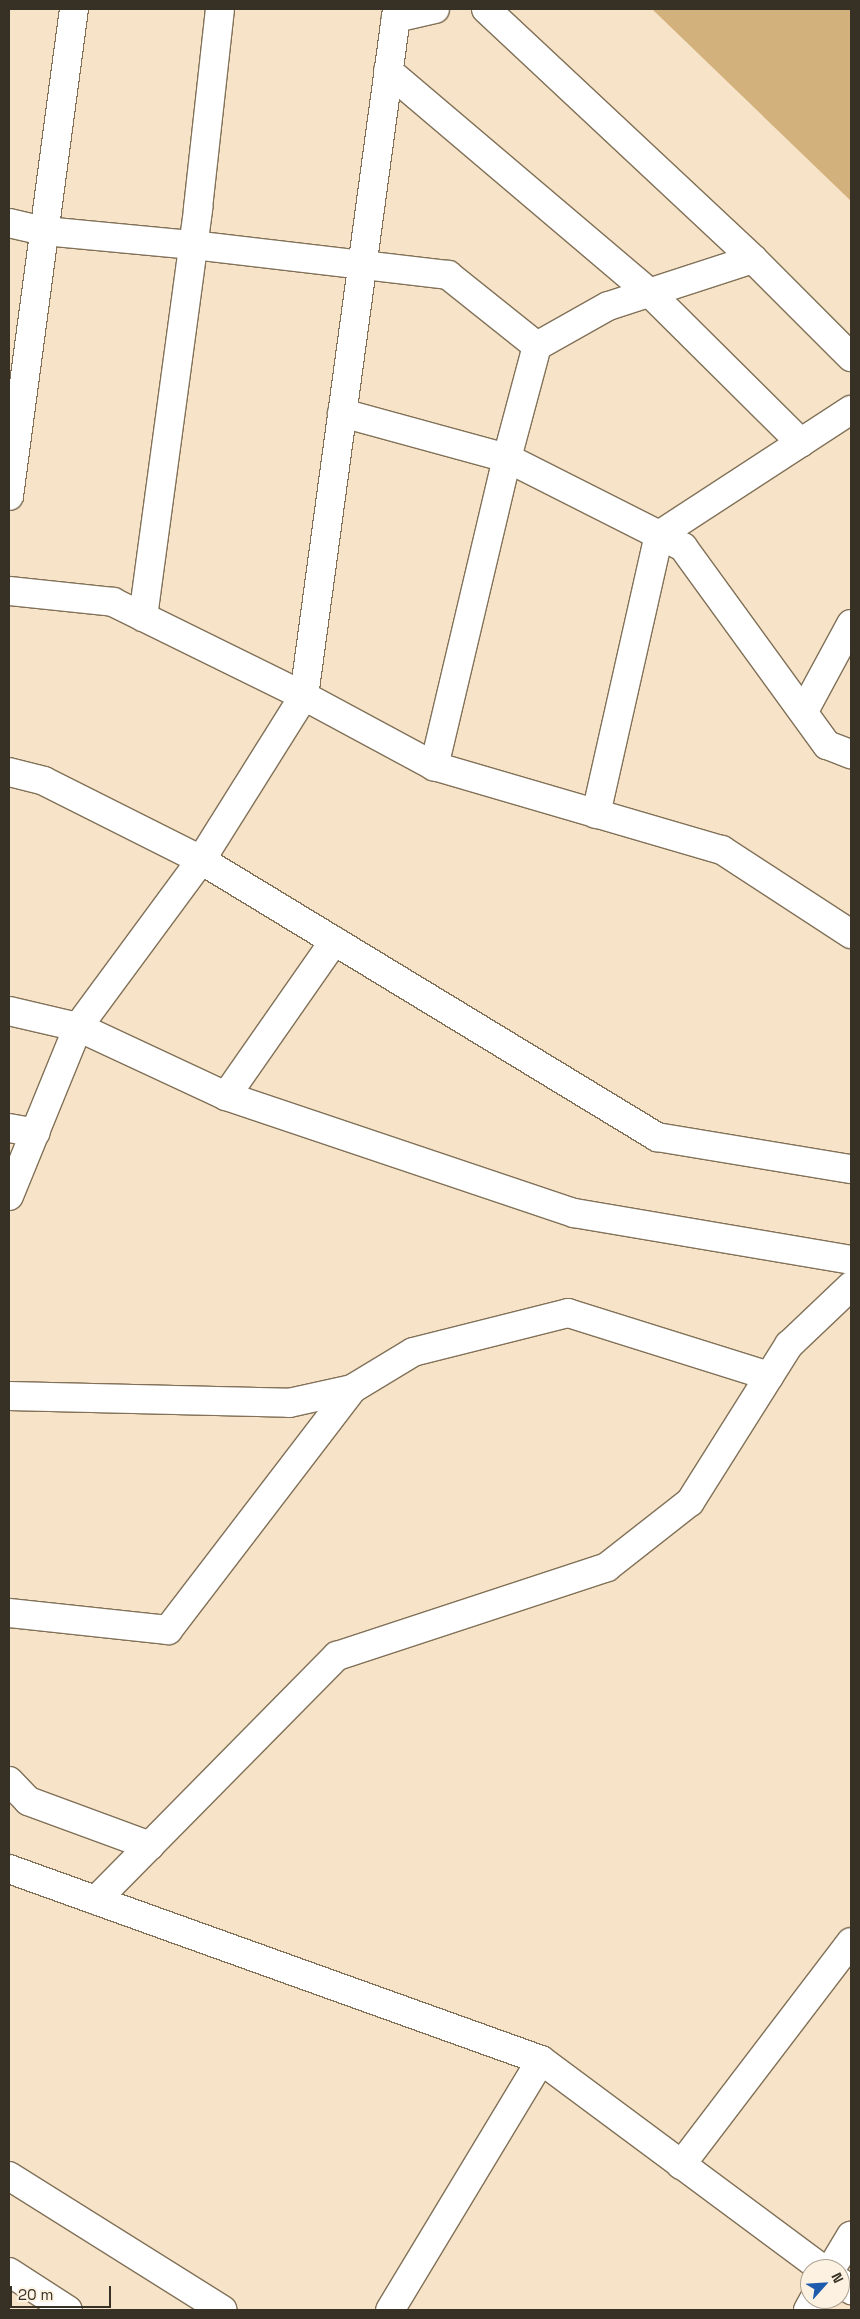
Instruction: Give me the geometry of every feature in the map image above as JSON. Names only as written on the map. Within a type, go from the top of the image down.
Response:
[{"type":"street","points":[[9,496],[74,9]]},
{"type":"street","points":[[143,617],[193,244],[220,9]]},
{"type":"street","points":[[9,1196],[78,1026],[201,860],[304,696],[396,13],[436,9]]},
{"type":"street","points":[[486,9],[753,259],[851,357]]},
{"type":"street","points":[[388,72],[649,292],[801,443]]},
{"type":"street","points":[[9,223],[44,231],[193,244],[448,275],[537,346]]},
{"type":"street","points":[[434,766],[507,458],[537,346],[608,306],[753,259]]},
{"type":"street","points":[[596,814],[659,535],[851,410]]},
{"type":"street","points":[[342,412],[507,458],[683,548],[827,744],[851,754]]},
{"type":"street","points":[[9,591],[113,602],[304,696],[434,766],[722,850],[851,934]]},
{"type":"street","points":[[804,711],[851,624]]},
{"type":"street","points":[[9,772],[44,781],[201,860],[657,1137],[851,1169]]},
{"type":"street","points":[[226,1096],[334,941]]},
{"type":"street","points":[[9,1011],[78,1026],[226,1096],[574,1213],[851,1260]]},
{"type":"street","points":[[9,1128],[36,1133]]},
{"type":"street","points":[[96,1900],[338,1656],[608,1567],[690,1502],[789,1345],[851,1286]]},
{"type":"street","points":[[9,1396],[289,1403],[352,1389],[413,1352],[568,1313],[769,1376]]},
{"type":"street","points":[[9,1613],[168,1630],[352,1389]]},
{"type":"street","points":[[9,1781],[28,1801],[150,1846]]},
{"type":"street","points":[[9,1869],[541,2060],[808,2259]]},
{"type":"street","points":[[681,2165],[851,1942]]},
{"type":"street","points":[[390,2310],[541,2060]]},
{"type":"street","points":[[9,2176],[223,2310]]},
{"type":"street","points":[[837,2259],[851,2236]]},
{"type":"street","points":[[9,2272],[68,2310]]},
{"type":"shaded area","points":[[652,9],[851,9],[851,201]]}]
